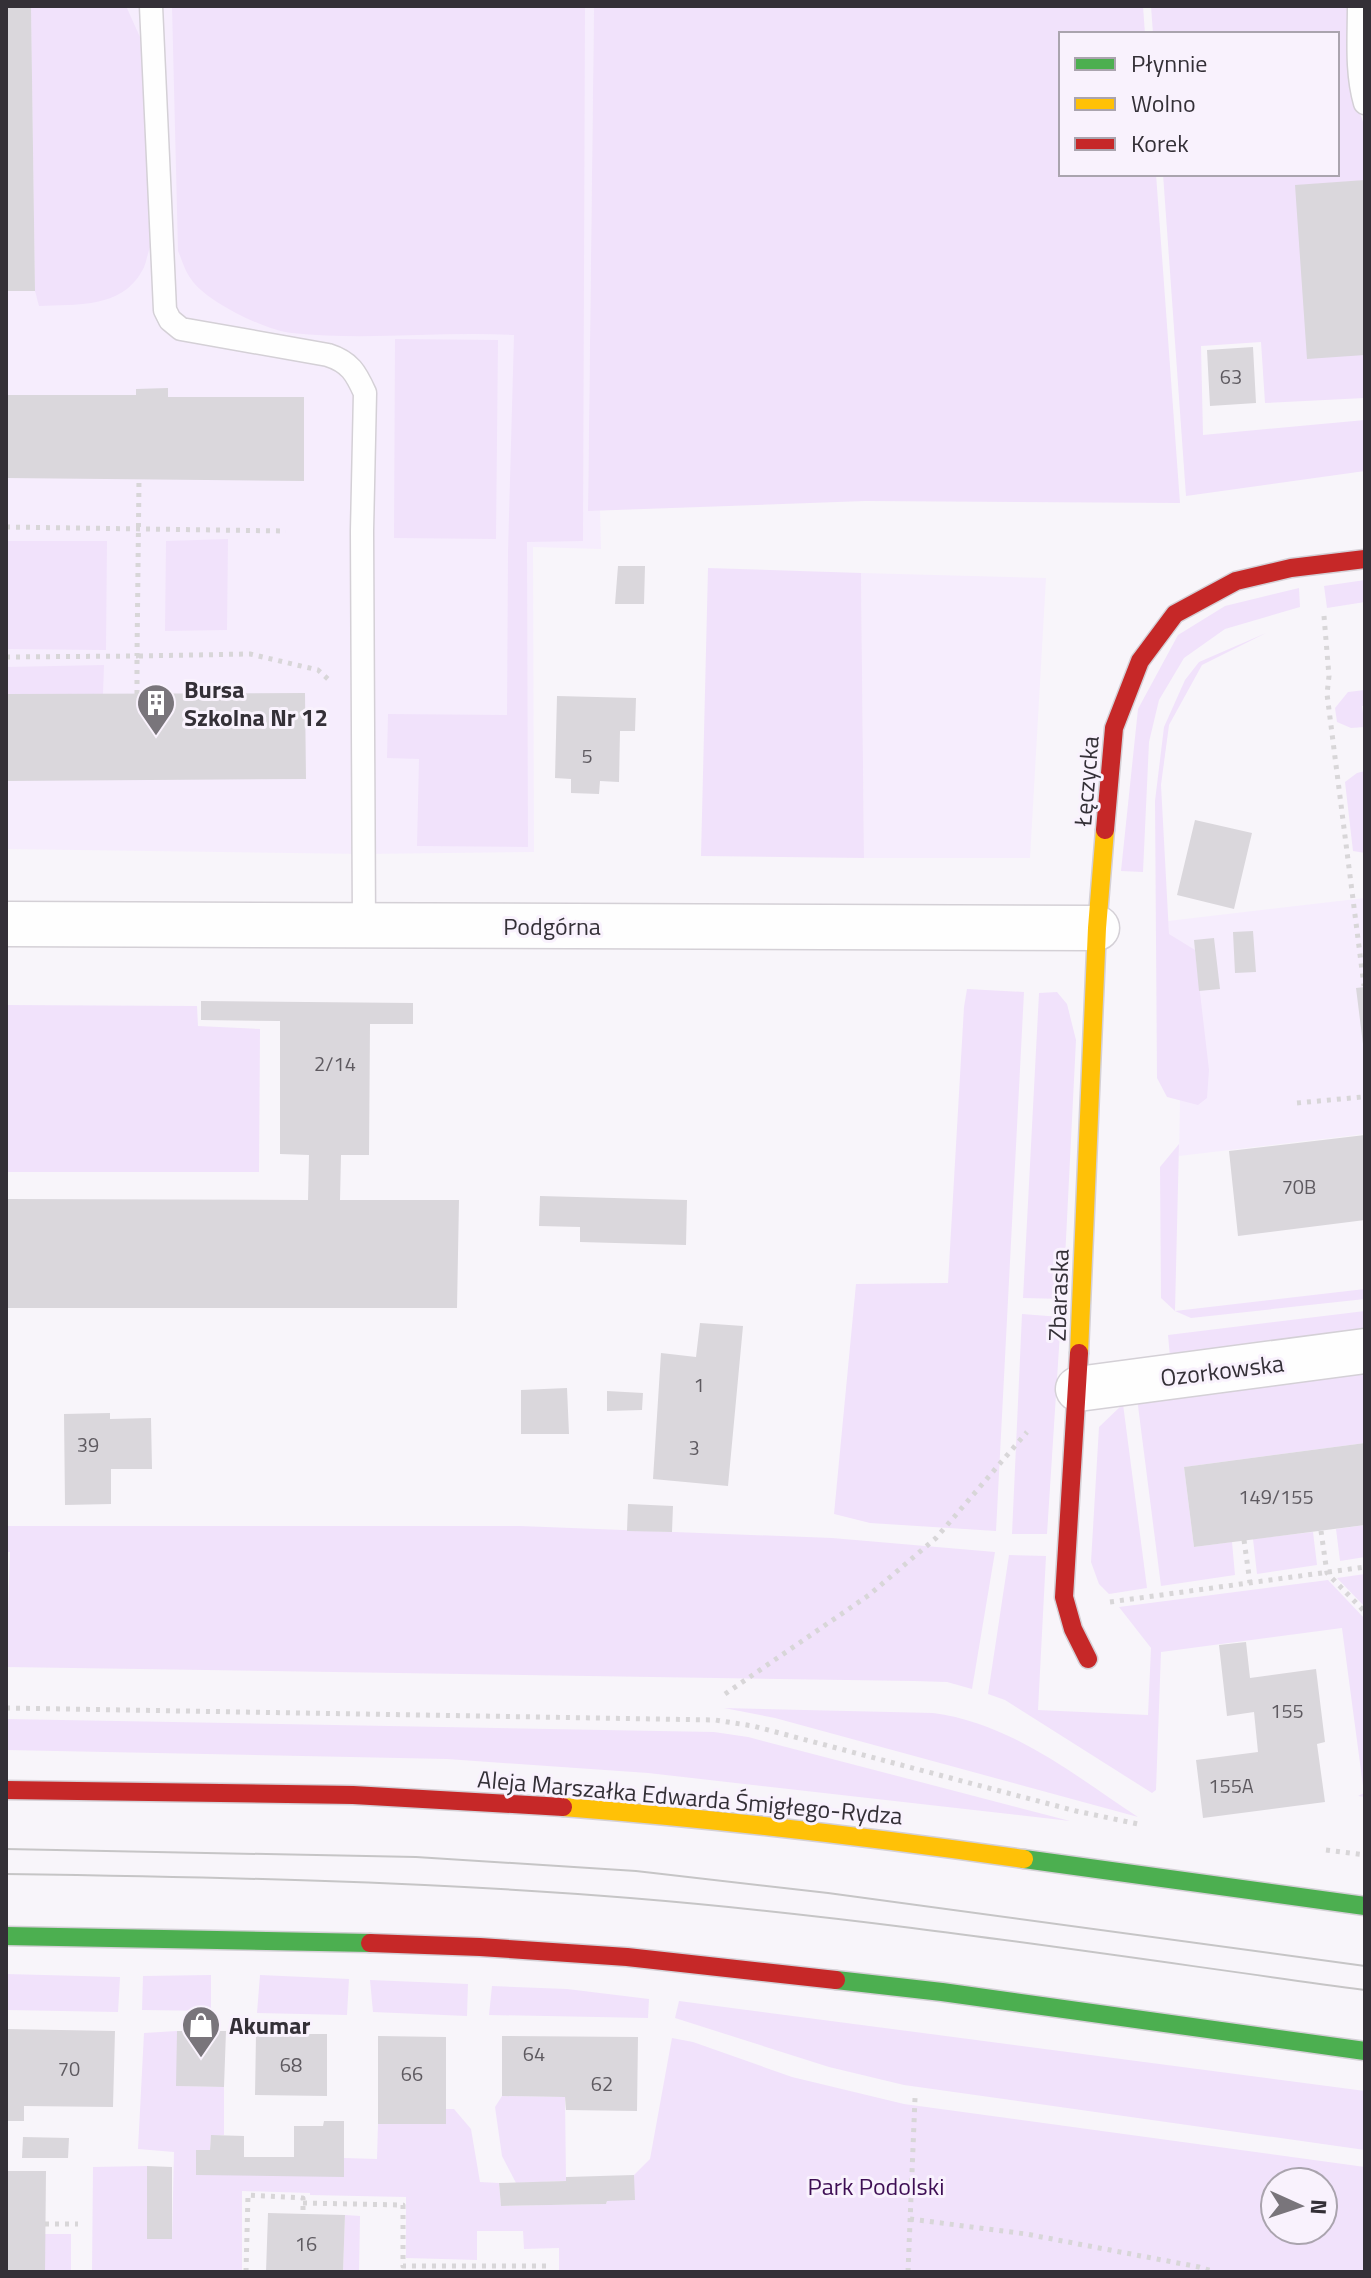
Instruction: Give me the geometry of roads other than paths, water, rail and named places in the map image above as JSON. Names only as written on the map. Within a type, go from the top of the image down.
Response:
[{"type":"main road","name":"Łęczycka","points":[[1097,928],[1114,728],[1140,661],[1175,614],[1236,581],[1291,568],[1365,559]]},
{"type":"main road","name":"Zbaraska","points":[[1088,1659],[1076,1638],[1064,1597],[1078,1389],[1097,928]]},
{"type":"main road","name":"Aleja Marszałka Edwarda Śmigłego-Rydza","points":[[6,1790],[353,1795],[644,1813],[905,1842],[1365,1906]]},
{"type":"main road","points":[[6,1936],[480,1947],[627,1957],[942,1992],[1365,2051]]},
{"type":"street","name":"Podgórna","points":[[6,924],[1097,928]]},
{"type":"street","name":"Ozorkowska","points":[[1078,1389],[1365,1351]]},
{"type":"lane","points":[[151,6],[165,310],[170,320],[181,329],[343,360],[357,376],[365,393],[362,531],[364,925]]},
{"type":"lane","points":[[1359,6],[1358,59],[1365,103]]},
{"type":"tram line","points":[[6,1849],[416,1857],[636,1871],[828,1893],[1365,1966]]},
{"type":"tram line","points":[[6,1874],[240,1878],[630,1898],[906,1927],[1365,1990]]},
{"type":"place","name":"Bursa Szkolna Nr 12","points":[[156,737]]},
{"type":"place","name":"Akumar","points":[[201,2059]]},
{"type":"park label","name":"Park Podolski","points":[[876,2186]]}]
